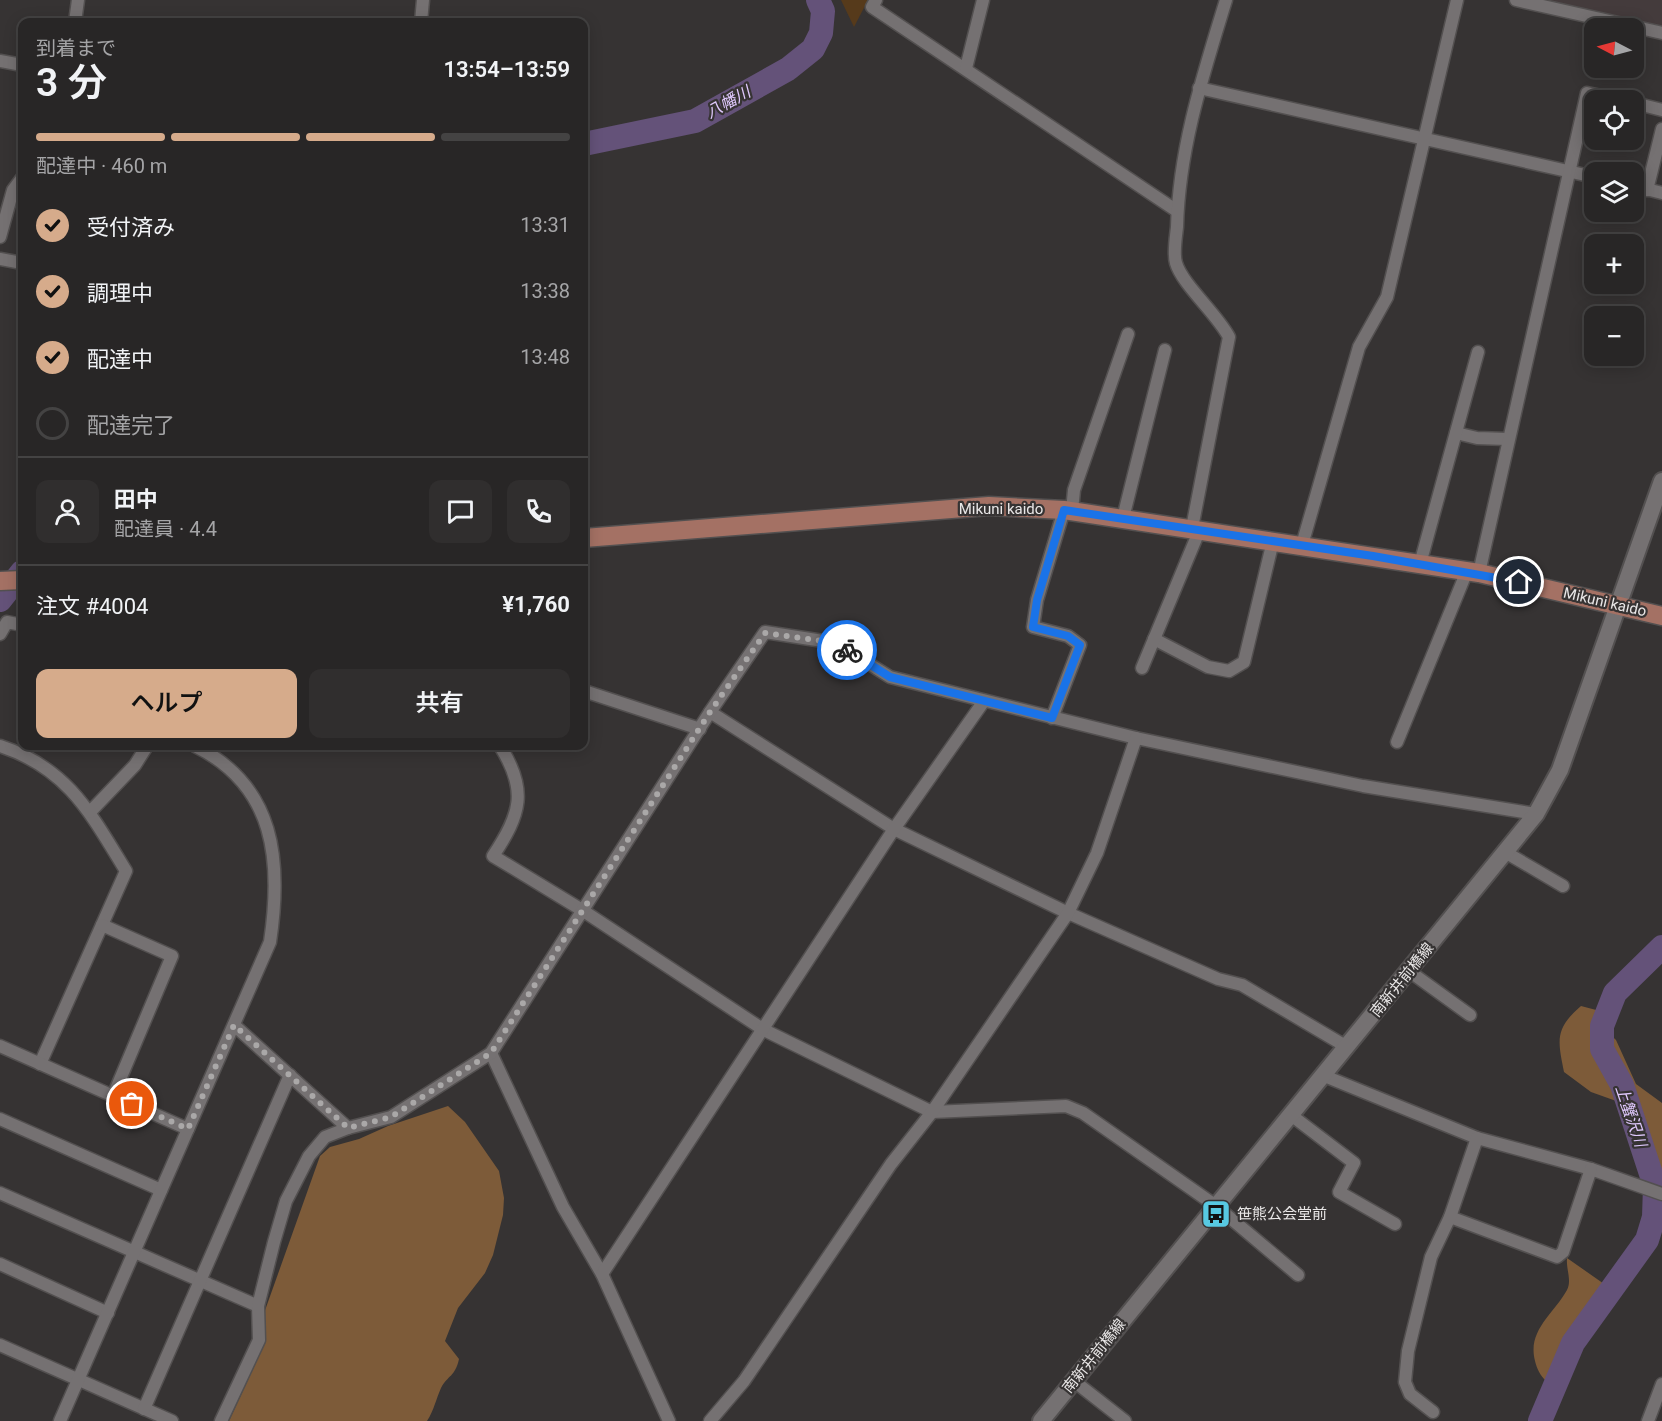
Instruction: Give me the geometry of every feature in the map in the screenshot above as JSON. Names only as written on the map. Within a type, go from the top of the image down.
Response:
[{"type":"main road","name":"南新井前橋線","points":[[1041,1421],[1536,814],[1560,770],[1662,481]]},
{"type":"main road","name":"Mikuni kaido","points":[[588,538],[989,506],[1068,511],[1196,528],[1473,572],[1662,616]]},
{"type":"street","points":[[76,18],[78,0]]},
{"type":"street","points":[[421,18],[423,0]]},
{"type":"street","points":[[876,0],[872,7],[966,68],[1162,204],[1177,211]]},
{"type":"street","points":[[966,68],[983,0]]},
{"type":"street","points":[[1142,668],[1196,528],[1229,337],[1220,321],[1184,278],[1176,263],[1177,211],[1183,153],[1199,88],[1226,0]]},
{"type":"street","points":[[1302,545],[1359,347],[1387,297],[1422,140],[1457,0]]},
{"type":"street","points":[[1516,0],[1662,33]]},
{"type":"street","points":[[0,61],[18,63]]},
{"type":"street","points":[[1199,88],[1584,175]]},
{"type":"street","points":[[1397,742],[1473,572],[1507,439],[1584,106]]},
{"type":"street","points":[[1644,106],[1662,110]]},
{"type":"street","points":[[1647,190],[1662,129]]},
{"type":"street","points":[[0,237],[13,190],[18,183]]},
{"type":"street","points":[[1644,189],[1662,193]]},
{"type":"street","points":[[0,259],[18,262]]},
{"type":"street","points":[[1052,718],[1080,645],[1068,636],[1033,627],[1037,600],[1128,334]]},
{"type":"street","points":[[1123,518],[1166,350]]},
{"type":"street","points":[[1420,564],[1478,352]]},
{"type":"street","points":[[1456,433],[1477,438],[1507,439]]},
{"type":"street","points":[[1154,639],[1208,667],[1229,671],[1244,662],[1273,541]]},
{"type":"street","points":[[0,634],[7,622],[18,623]]},
{"type":"street","points":[[221,1421],[258,1340],[258,1306],[286,1201],[309,1156],[325,1137],[348,1128],[391,1117],[491,1053],[710,712],[765,633],[836,643],[890,677],[1136,738],[1363,786],[1536,814]]},
{"type":"street","points":[[588,692],[700,729]]},
{"type":"street","points":[[602,1274],[894,829],[984,701]]},
{"type":"street","points":[[710,712],[894,829],[1068,913],[1218,979],[1242,985],[1347,1047]]},
{"type":"street","points":[[710,1421],[744,1381],[891,1164],[932,1112],[1068,913],[1097,853],[1136,738]]},
{"type":"street","points":[[0,746],[20,753],[54,773],[90,812],[126,872],[40,1064]]},
{"type":"street","points":[[90,812],[135,765],[144,750]]},
{"type":"street","points":[[60,1421],[270,942],[275,906],[276,873],[271,840],[252,792],[232,770],[201,750]]},
{"type":"street","points":[[502,750],[520,788],[510,830],[494,856],[582,910],[764,1030],[932,1112],[1066,1106],[1083,1113],[1216,1206],[1298,1275]]},
{"type":"street","points":[[1505,852],[1563,886]]},
{"type":"street","points":[[102,925],[172,956],[113,1096]]},
{"type":"street","points":[[1409,971],[1470,1015]]},
{"type":"street","points":[[234,1025],[348,1128]]},
{"type":"street","points":[[0,1046],[188,1129]]},
{"type":"street","points":[[491,1053],[563,1207],[602,1274],[669,1421]]},
{"type":"street","points":[[144,1409],[290,1075]]},
{"type":"street","points":[[1322,1076],[1477,1138],[1591,1169],[1662,1194]]},
{"type":"street","points":[[1291,1115],[1354,1163],[1340,1192],[1395,1224]]},
{"type":"street","points":[[0,1119],[161,1190]]},
{"type":"street","points":[[1433,1412],[1410,1394],[1405,1382],[1407,1361],[1431,1257],[1450,1216],[1477,1138]]},
{"type":"street","points":[[1450,1216],[1557,1257],[1563,1252],[1591,1169]]},
{"type":"street","points":[[0,1193],[258,1306]]},
{"type":"street","points":[[0,1264],[108,1313]]},
{"type":"street","points":[[0,1345],[172,1421]]},
{"type":"street","points":[[1074,1381],[1125,1421]]},
{"type":"street","points":[[1648,1421],[1662,1384]]},
{"type":"shaded area","points":[[841,0],[868,0],[854,27]]},
{"type":"shaded area","points":[[1535,0],[1662,0],[1662,27],[1644,23],[1644,18],[1620,18]]},
{"type":"shaded area","points":[[1581,1006],[1600,1011],[1592,1034],[1600,1062],[1619,1102],[1591,1092],[1564,1072],[1560,1036],[1566,1022]]},
{"type":"shaded area","points":[[1610,1034],[1616,1040],[1636,1084],[1662,1103],[1662,1174],[1633,1095],[1609,1046]]},
{"type":"shaded area","points":[[448,1106],[465,1122],[499,1171],[504,1198],[503,1215],[493,1255],[485,1273],[458,1308],[445,1341],[459,1359],[453,1373],[441,1388],[427,1421],[229,1421],[259,1356],[258,1330],[320,1156],[330,1147],[359,1139],[388,1126]]},
{"type":"shaded area","points":[[1567,1258],[1607,1286],[1576,1323],[1546,1381],[1535,1361],[1535,1340],[1543,1323],[1567,1290],[1569,1282]]},
{"type":"waterway","name":"八幡川","points":[[588,143],[695,121],[788,69],[813,49],[821,33],[823,11],[818,0]]},
{"type":"waterway","name":"八幡川","points":[[0,600],[18,577]]},
{"type":"waterway","name":"上蟹沢川","points":[[1540,1421],[1573,1343],[1647,1240],[1654,1217],[1655,1186],[1622,1085],[1602,1049],[1602,1026],[1615,993],[1662,947]]},
{"type":"way so far","points":[[132,1104],[188,1129],[234,1025],[348,1128],[391,1117],[440,1087],[491,1053],[710,712],[765,633],[836,643],[847,650]]},
{"type":"place","name":"笹熊公会堂前","points":[[1216,1214]]},
{"type":"route","points":[[847,650],[890,677],[1052,718],[1080,645],[1068,636],[1033,627],[1037,600],[1064,510],[1373,556],[1479,573],[1519,582]]}]
